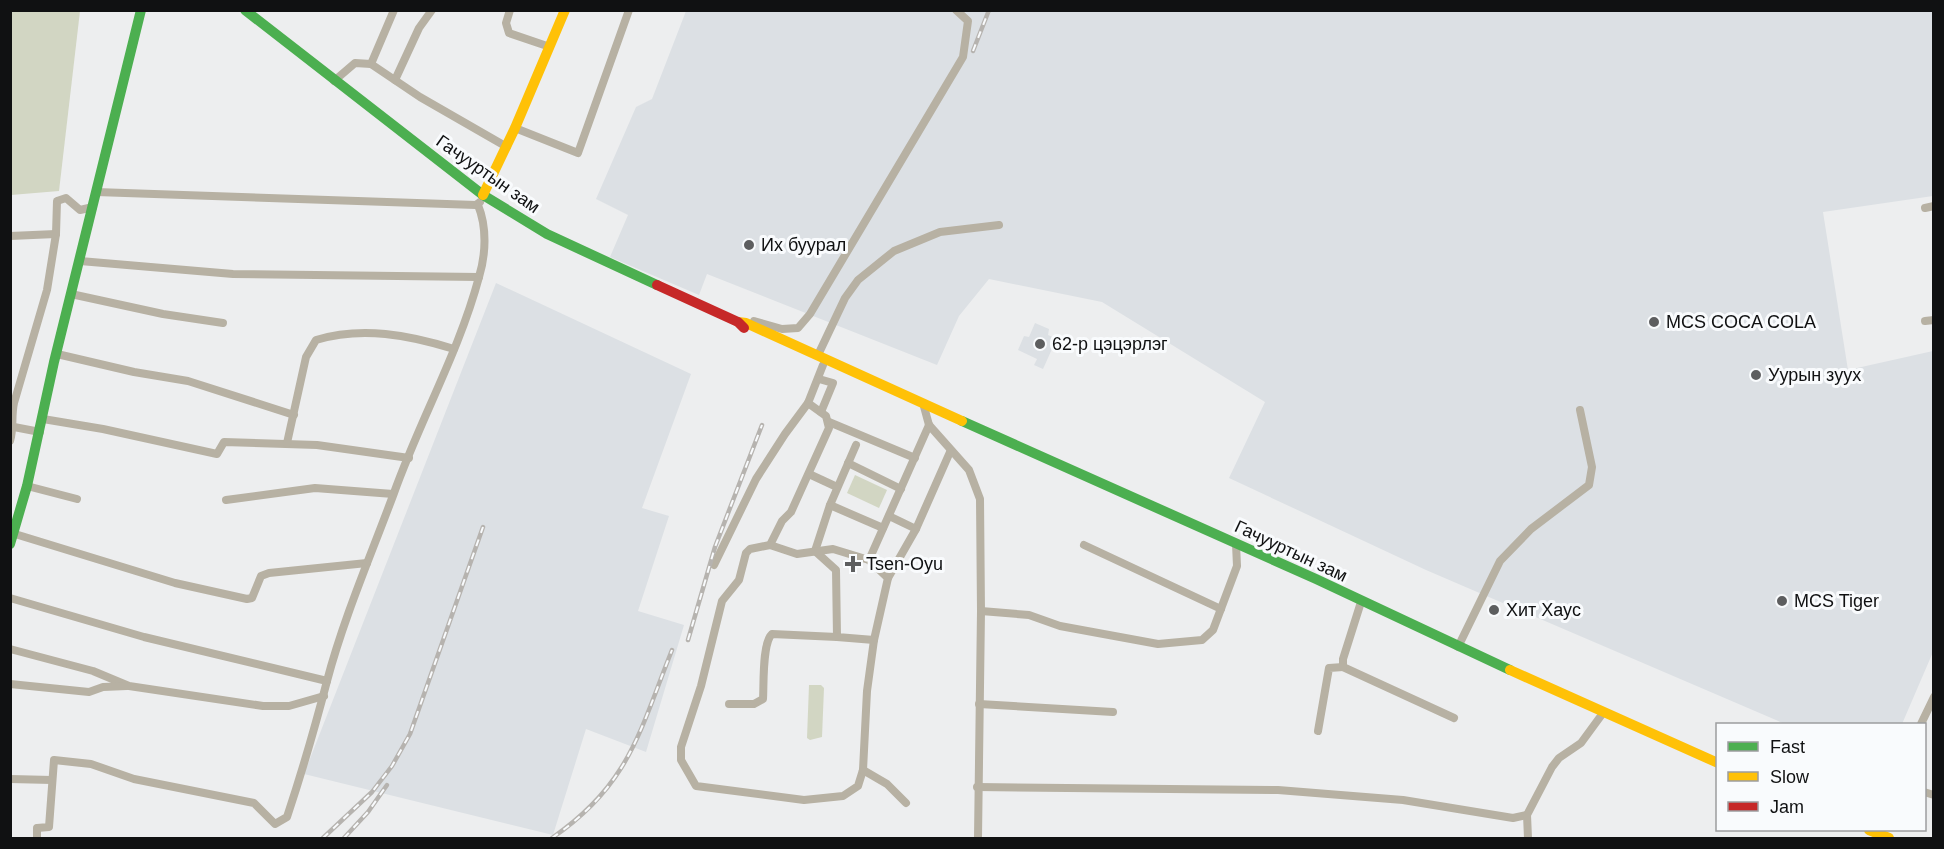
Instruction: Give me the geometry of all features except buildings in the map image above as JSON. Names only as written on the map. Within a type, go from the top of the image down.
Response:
[{"type":"main road","points":[[13,539],[141,10]]},
{"type":"main road","name":"Гачууртын зам","points":[[245,10],[480,200],[548,234],[746,323],[821,360],[1316,579],[1458,647],[1716,762]]},
{"type":"main road","points":[[480,200],[507,147],[565,10]]},
{"type":"main road","points":[[1872,831],[1889,838]]},
{"type":"street","points":[[371,64],[394,10]]},
{"type":"street","points":[[395,80],[419,28],[432,10]]},
{"type":"street","points":[[510,10],[506,23],[509,33],[549,47]]},
{"type":"street","points":[[515,128],[578,153],[630,10]]},
{"type":"street","points":[[739,320],[782,329],[798,328],[810,314],[963,57],[968,21],[956,10]]},
{"type":"street","points":[[334,81],[355,63],[371,64],[507,147]]},
{"type":"street","points":[[37,838],[37,828],[49,827],[54,760],[91,764],[134,779],[254,803],[275,824],[287,817],[327,681],[367,563],[393,494],[454,349],[479,277],[485,250],[480,200],[96,192]]},
{"type":"street","points":[[10,441],[14,427],[12,416],[14,403],[47,291],[56,234],[58,199],[66,198],[80,210],[93,207]]},
{"type":"street","points":[[714,565],[756,480],[785,434],[808,404],[819,379],[821,360],[845,298],[858,280],[894,251],[940,232],[999,225]]},
{"type":"street","points":[[10,236],[56,234]]},
{"type":"street","points":[[80,261],[233,274],[479,277]]},
{"type":"street","points":[[71,294],[164,314],[223,323]]},
{"type":"street","points":[[287,443],[306,357],[316,340],[335,334],[378,333],[428,341],[454,349]]},
{"type":"street","points":[[57,354],[125,370],[188,381],[294,415]]},
{"type":"street","points":[[819,379],[833,384],[821,412]]},
{"type":"street","points":[[922,403],[929,425],[950,452],[969,470],[980,499],[981,611],[976,787],[978,838]]},
{"type":"street","points":[[808,404],[821,412],[829,422],[915,458]]},
{"type":"street","points":[[1458,647],[1500,561],[1531,529],[1589,485],[1592,467],[1580,410]]},
{"type":"street","points":[[43,419],[103,429],[217,454],[224,442],[287,443],[346,447],[409,458]]},
{"type":"street","points":[[770,545],[782,521],[791,512],[809,474],[829,422]]},
{"type":"street","points":[[869,560],[929,425]]},
{"type":"street","points":[[14,427],[40,432]]},
{"type":"street","points":[[814,551],[830,504],[856,445]]},
{"type":"street","points":[[888,578],[869,560],[833,549],[797,554],[770,545],[750,549],[746,553],[739,580],[722,601],[701,686],[681,747],[681,760],[691,781],[701,789],[804,800],[825,799],[851,792],[858,786],[863,770],[867,691],[874,640],[888,578],[916,529],[950,452]]},
{"type":"street","points":[[848,463],[901,489]]},
{"type":"street","points":[[809,474],[837,487]]},
{"type":"street","points":[[27,486],[77,499]]},
{"type":"street","points":[[226,500],[315,488],[393,494]]},
{"type":"street","points":[[830,504],[883,528]]},
{"type":"street","points":[[889,516],[916,529]]},
{"type":"street","points":[[13,539],[247,600],[252,598],[261,576],[269,573],[367,563]]},
{"type":"street","points":[[981,611],[1029,615],[1060,626],[1158,644],[1202,639],[1213,630],[1237,566],[1236,544]]},
{"type":"street","points":[[1084,545],[1221,609]]},
{"type":"street","points":[[814,551],[836,570],[837,637]]},
{"type":"street","points":[[10,598],[144,637],[327,681]]},
{"type":"street","points":[[1343,667],[1361,602]]},
{"type":"street","points":[[729,704],[754,704],[763,699],[766,647],[768,638],[772,634],[874,640]]},
{"type":"street","points":[[10,649],[93,671],[129,686]]},
{"type":"street","points":[[1318,731],[1329,668],[1343,667],[1454,718]]},
{"type":"street","points":[[10,684],[89,692],[103,687],[129,686],[263,706],[297,704],[324,696]]},
{"type":"street","points":[[1922,723],[1931,709],[1934,697]]},
{"type":"street","points":[[979,704],[1113,712]]},
{"type":"street","points":[[1528,838],[1527,816],[1552,767],[1559,758],[1581,743],[1603,713]]},
{"type":"street","points":[[863,770],[887,784],[906,803]]},
{"type":"street","points":[[10,779],[52,780]]},
{"type":"street","points":[[976,787],[1278,790],[1402,800],[1514,818],[1527,816]]},
{"type":"shaded area","points":[[686,11],[1933,11],[1933,196],[1823,212],[1848,370],[1933,351],[1933,652],[1902,723],[1783,723],[1426,570],[1229,478],[1265,402],[1102,302],[989,279],[959,316],[937,365],[707,274],[699,295],[610,257],[628,215],[596,199],[636,107],[652,99]]},
{"type":"shaded area","points":[[496,283],[691,374],[642,508],[669,516],[638,611],[684,625],[646,752],[586,729],[553,835],[304,774]]},
{"type":"shaded area","name":"62-р цэцэрлэг","points":[[1035,323],[1049,329],[1048,335],[1062,341],[1058,350],[1052,349],[1043,369],[1034,365],[1037,359],[1018,350],[1024,336],[1029,337]]},
{"type":"green space","points":[[11,10],[80,11],[59,191],[11,195]]},
{"type":"green space","points":[[855,475],[887,490],[879,508],[847,493]]},
{"type":"green space","points":[[809,685],[821,685],[824,688],[822,737],[810,740],[807,738]]},
{"type":"railway","points":[[973,51],[989,10]]},
{"type":"railway","points":[[688,640],[715,547],[762,425]]},
{"type":"railway","points":[[323,838],[372,792],[392,766],[410,734],[483,527]]},
{"type":"railway","points":[[552,838],[599,798],[615,777],[640,732],[672,650]]},
{"type":"railway","points":[[344,838],[368,812],[387,785]]},
{"type":"traffic: fast","points":[[10,544],[27,486],[54,362],[141,10]]},
{"type":"traffic: fast","points":[[245,10],[483,195],[547,234],[657,285]]},
{"type":"traffic: fast","points":[[962,421],[1316,579],[1510,670]]},
{"type":"traffic: slow","points":[[483,195],[515,128],[565,10]]},
{"type":"traffic: slow","points":[[738,322],[746,323],[962,421]]},
{"type":"traffic: slow","points":[[1510,670],[1716,762]]},
{"type":"traffic: slow","points":[[1872,831],[1889,838]]},
{"type":"traffic: jam","points":[[657,285],[738,322],[744,328]]},
{"type":"place","name":"Их буурал","points":[[749,245]]},
{"type":"place","name":"MCS COCA COLA","points":[[1654,322]]},
{"type":"place","name":"62-р цэцэрлэг","points":[[1040,344]]},
{"type":"place","name":"Уурын зуух","points":[[1756,375]]},
{"type":"place","name":"Tsen-Oyu","points":[[853,564]]},
{"type":"place","name":"MCS Tiger","points":[[1782,601]]},
{"type":"place","name":"Хит Хаус","points":[[1494,610]]}]
